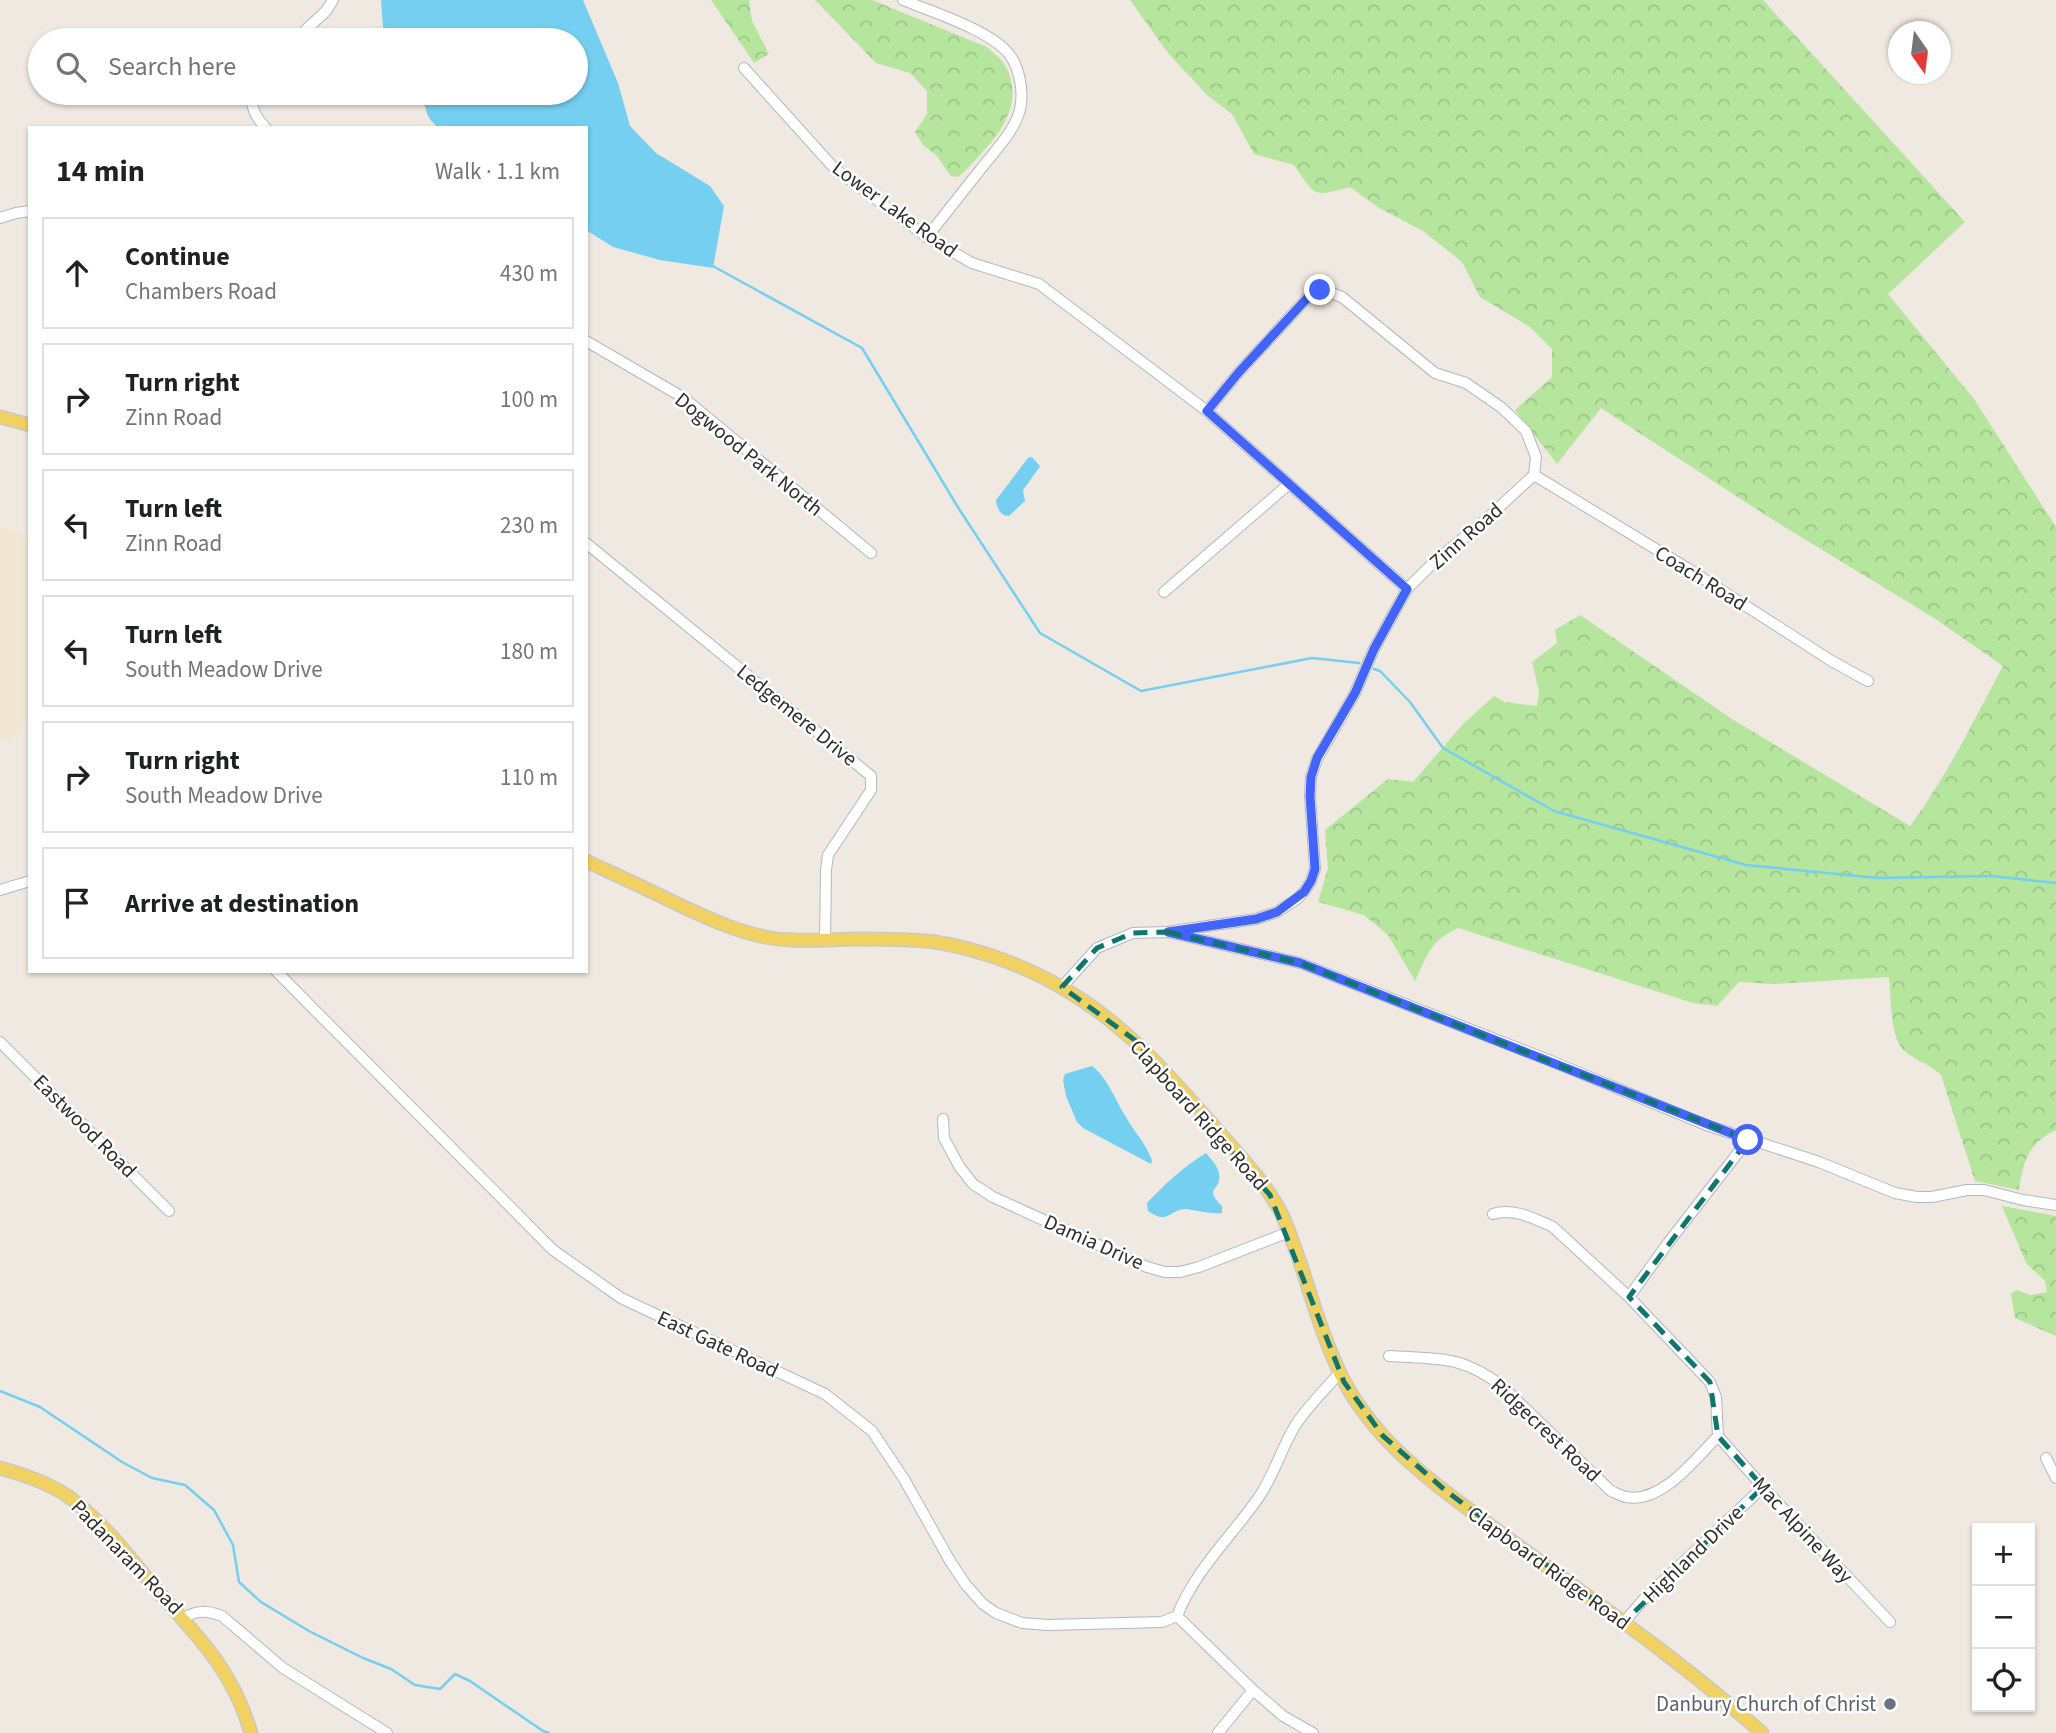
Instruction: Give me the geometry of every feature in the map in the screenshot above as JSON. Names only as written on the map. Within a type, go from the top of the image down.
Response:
[{"type":"main road","points":[[0,417],[28,424]]},
{"type":"main road","name":"Clapboard Ridge Road","points":[[588,862],[730,927],[764,937],[784,940],[937,942],[970,950],[1005,961],[1062,987],[1112,1020],[1164,1071],[1252,1170],[1276,1204],[1340,1373],[1362,1410],[1383,1436],[1408,1461],[1624,1622],[1716,1693],[1762,1733]]},
{"type":"main road","name":"Padanaram Road","points":[[0,1468],[35,1479],[67,1496],[93,1517],[182,1619]]},
{"type":"main road","points":[[182,1619],[216,1658],[237,1692],[251,1733]]},
{"type":"street","points":[[308,28],[326,11],[333,0]]},
{"type":"street","points":[[903,0],[976,30],[1003,49],[1009,54],[1018,72],[1022,96],[1018,116],[1006,137],[927,237]]},
{"type":"street","name":"Lower Lake Road","points":[[744,68],[834,168],[927,237],[972,263],[1039,284],[1207,411],[1407,589]]},
{"type":"street","points":[[253,105],[257,118],[264,126]]},
{"type":"street","points":[[0,218],[28,211]]},
{"type":"street","points":[[1207,411],[1311,294],[1320,290],[1328,291],[1342,297],[1435,373],[1466,383],[1502,408],[1526,431],[1536,457],[1534,475]]},
{"type":"street","name":"Dogwood Park North","points":[[588,342],[684,398],[871,553]]},
{"type":"street","name":"Zinn Road","points":[[1168,932],[1256,919],[1277,912],[1304,892],[1315,869],[1310,796],[1311,777],[1317,758],[1355,693],[1374,649],[1407,589],[1433,562],[1481,524],[1534,475]]},
{"type":"street","name":"Coach Road","points":[[1534,475],[1868,681]]},
{"type":"street","points":[[1164,592],[1289,484]]},
{"type":"street","name":"Ledgemere Drive","points":[[588,545],[871,776],[871,790],[828,856],[825,939]]},
{"type":"street","points":[[0,890],[28,882]]},
{"type":"street","points":[[1062,987],[1097,948],[1133,933],[1168,932],[1300,963],[1748,1140],[1819,1162],[1895,1194],[1932,1197],[1967,1190],[1984,1190],[2056,1205]]},
{"type":"street","name":"East Gate Road","points":[[278,973],[553,1250],[621,1298],[825,1394],[873,1431],[904,1479],[950,1561],[983,1604],[996,1613],[1022,1623],[1048,1625],[1162,1622],[1177,1616]]},
{"type":"street","name":"Eastwood Road","points":[[0,1042],[169,1211]]},
{"type":"street","name":"Damia Drive","points":[[943,1119],[944,1138],[959,1166],[973,1184],[993,1197],[1147,1267],[1165,1272],[1188,1270],[1289,1233]]},
{"type":"street","points":[[1629,1297],[1748,1140]]},
{"type":"street","points":[[1493,1214],[1511,1212],[1553,1227],[1629,1297],[1710,1382],[1716,1397],[1718,1436]]},
{"type":"street","name":"Ridgecrest Road","points":[[1389,1356],[1450,1360],[1485,1373],[1611,1490],[1626,1497],[1646,1496],[1664,1487],[1679,1476],[1718,1436]]},
{"type":"street","points":[[1313,1733],[1283,1716],[1177,1616],[1204,1566],[1260,1496],[1298,1421],[1340,1373]]},
{"type":"street","name":"Mac Alpine Way","points":[[1718,1436],[1890,1622]]},
{"type":"street","points":[[2046,1458],[2056,1478]]},
{"type":"street","name":"Highland Drive","points":[[1624,1622],[1763,1487]]},
{"type":"street","name":"Padanaram Road","points":[[182,1619],[194,1611],[211,1611],[222,1616],[283,1668],[387,1733]]},
{"type":"street","points":[[1218,1733],[1253,1690]]},
{"type":"highlighted area","points":[[1168,932],[1250,950],[1300,963],[1748,1140],[1629,1297],[1710,1382],[1718,1436],[1763,1487],[1624,1622],[1619,1619],[1446,1491],[1383,1436],[1344,1382],[1270,1195],[1136,1041],[1062,987],[1097,948],[1133,933]]},
{"type":"shaded area","points":[[0,527],[28,536],[28,717],[9,743],[0,737]]},
{"type":"green space","points":[[711,0],[749,0],[752,21],[769,54],[754,63]]},
{"type":"green space","points":[[815,0],[872,0],[987,47],[1003,62],[1012,87],[1009,111],[998,134],[958,177],[951,176],[915,132],[927,114],[927,91],[910,73],[876,63]]},
{"type":"green space","points":[[1130,0],[1763,0],[1965,222],[1888,294],[1974,399],[2056,527],[2056,1130],[2039,1141],[2028,1154],[2019,1190],[1975,1181],[1941,1075],[1909,1055],[1897,1041],[1889,977],[1774,984],[1739,982],[1717,1006],[1693,1003],[1458,928],[1436,943],[1415,981],[1388,935],[1364,915],[1318,902],[1328,868],[1325,830],[1388,779],[1413,782],[1463,724],[1494,696],[1505,702],[1537,706],[1539,692],[1532,662],[1557,643],[1555,630],[1580,615],[1732,719],[1910,826],[1948,768],[2003,666],[1934,618],[1770,518],[1601,408],[1557,464],[1515,410],[1552,377],[1552,349],[1530,327],[1480,297],[1462,262],[1423,231],[1379,208],[1350,187],[1316,192],[1294,165],[1254,154],[1232,114],[1207,95],[1168,53]]},
{"type":"green space","points":[[2002,1206],[2056,1216],[2056,1336],[2015,1318],[2011,1294],[2017,1290],[2030,1295],[2047,1292],[2045,1281],[2026,1263]]},
{"type":"water","points":[[381,0],[583,0],[618,83],[630,126],[656,153],[710,186],[724,206],[713,268],[660,260],[613,247],[588,231],[588,126],[437,126],[430,119],[425,105],[588,105],[588,28],[383,28]]},
{"type":"water","points":[[1032,457],[1040,466],[1023,490],[1025,501],[1009,516],[1003,515],[996,500],[1028,458]]},
{"type":"water","points":[[1092,1066],[1107,1083],[1146,1148],[1152,1160],[1151,1164],[1083,1128],[1077,1122],[1066,1096],[1063,1080],[1065,1074]]},
{"type":"water","points":[[1206,1153],[1218,1171],[1218,1184],[1213,1192],[1222,1206],[1222,1213],[1181,1209],[1161,1217],[1148,1211],[1147,1203],[1161,1189]]},
{"type":"waterway","points":[[711,265],[862,348],[959,509],[1040,633],[1141,691],[1312,658],[1359,663]]},
{"type":"waterway","points":[[1374,669],[1380,671],[1410,702],[1443,748],[1554,811],[1746,865],[1878,878],[1991,876],[2056,883]]},
{"type":"waterway","points":[[0,1391],[40,1407],[122,1462],[152,1478],[185,1485],[214,1510],[233,1545],[239,1582],[261,1602],[309,1631],[391,1669],[415,1685],[440,1689],[455,1674],[549,1733]]},
{"type":"place","name":"Danbury Church of Christ","points":[[1890,1704]]},
{"type":"route","points":[[1320,290],[1311,294],[1207,411],[1407,589],[1374,649],[1355,693],[1317,758],[1311,777],[1310,796],[1315,869],[1304,892],[1277,912],[1256,919],[1168,932],[1300,963],[1748,1140]]}]
